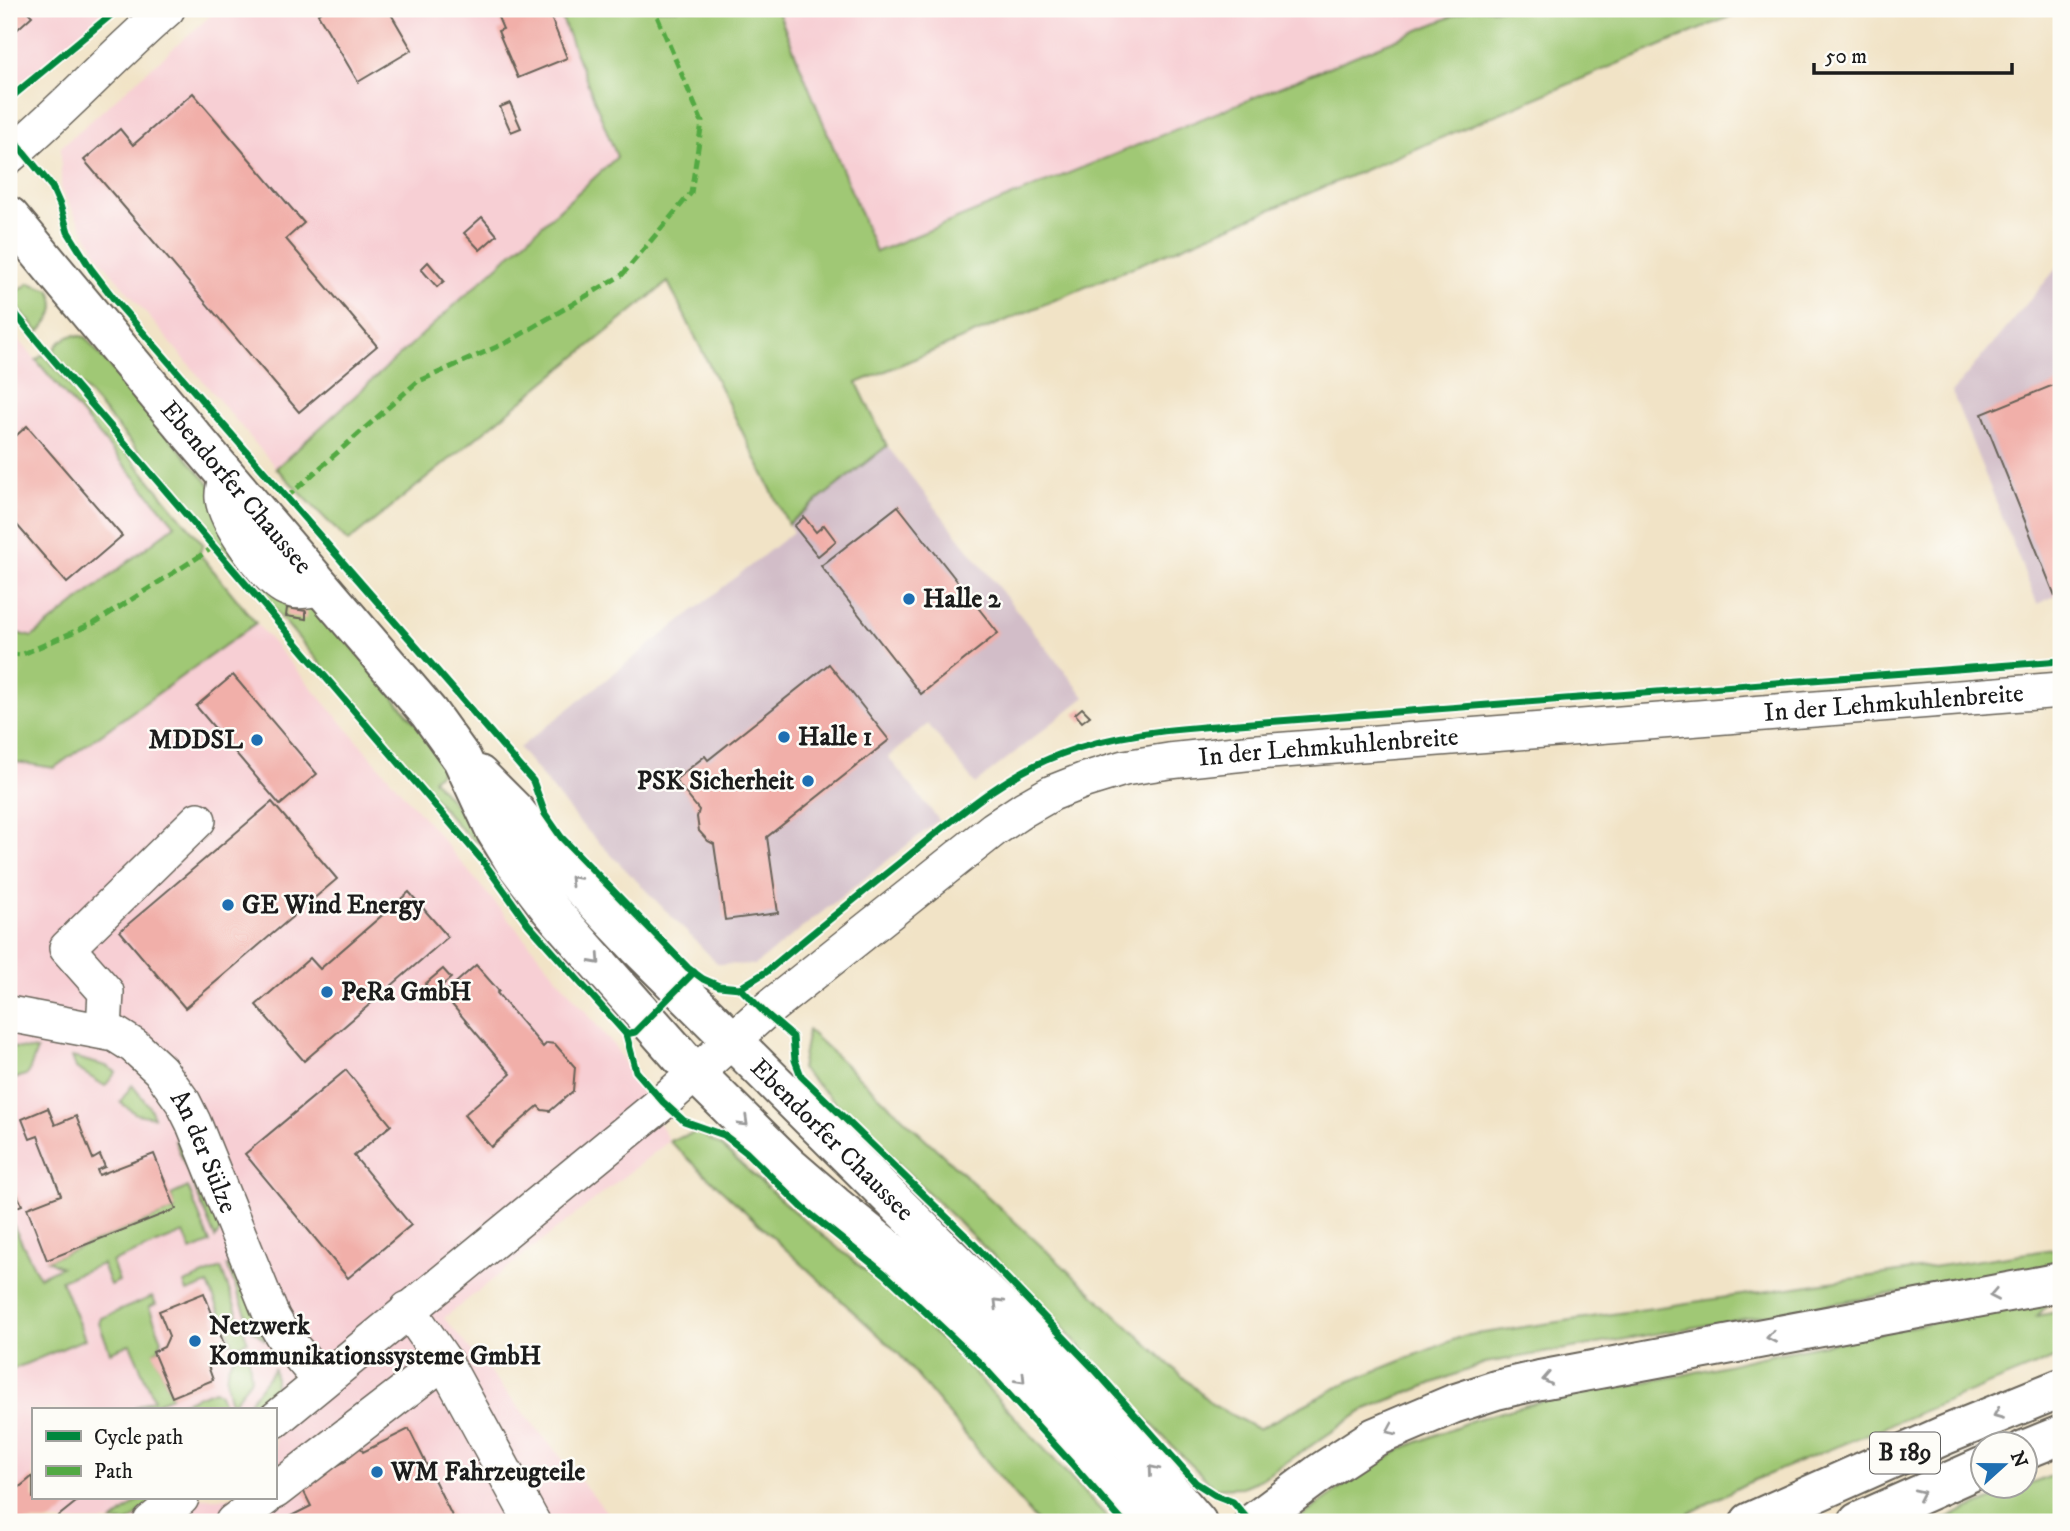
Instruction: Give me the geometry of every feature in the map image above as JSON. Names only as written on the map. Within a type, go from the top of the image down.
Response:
[{"type":"main road","name":"Ebendorfer Chaussee","points":[[9,216],[110,339],[429,713],[463,759],[516,812],[547,852],[731,1041],[1045,1351],[1197,1522]]},
{"type":"main road","name":"Ebendorfer Chaussee","points":[[463,759],[495,830],[515,863],[551,910],[696,1074],[790,1167],[923,1277],[1030,1388],[1149,1522]]},
{"type":"main road","points":[[1254,1522],[1375,1437],[1453,1404],[1496,1390],[2061,1282]]},
{"type":"main road","name":"B 189","points":[[1750,1522],[1945,1435],[2061,1388]]},
{"type":"main road","points":[[2038,1445],[2061,1435]]},
{"type":"main road","name":"B 189","points":[[1858,1522],[1968,1474]]},
{"type":"street","points":[[9,156],[167,9]]},
{"type":"street","name":"In der Lehmkuhlenbreite","points":[[696,1074],[731,1041],[865,930],[994,829],[1052,793],[1124,768],[1245,753],[2061,690]]},
{"type":"street","points":[[104,1030],[106,992],[67,948],[198,820]]},
{"type":"street","name":"An der Sülze","points":[[9,1014],[115,1034],[134,1046],[160,1070],[183,1102],[272,1317],[283,1336],[321,1381]]},
{"type":"street","points":[[276,1419],[696,1074]]},
{"type":"street","points":[[408,1309],[444,1361],[532,1522]]},
{"type":"street","points":[[276,1490],[444,1361]]},
{"type":"street","points":[[233,1522],[262,1500]]},
{"type":"street","points":[[151,1522],[185,1507]]},
{"type":"shaded area","points":[[9,9],[108,9],[29,77],[9,86]]},
{"type":"shaded area","points":[[218,9],[558,9],[617,157],[276,468],[101,260],[61,190],[61,147]]},
{"type":"shaded area","points":[[777,9],[1470,9],[876,252]]},
{"type":"shaded area","points":[[2061,263],[2061,597],[2055,596],[2037,604],[1952,392]]},
{"type":"shaded area","points":[[9,328],[176,525],[32,637],[9,631]]},
{"type":"shaded area","points":[[887,446],[1085,697],[975,784],[928,724],[888,757],[939,820],[755,965],[718,964],[578,821],[519,748],[793,532],[788,524]]},
{"type":"shaded area","points":[[256,623],[431,826],[616,1048],[669,1141],[444,1318],[615,1522],[9,1522],[9,761],[54,768]]},
{"type":"green space","points":[[558,9],[777,9],[876,252],[1470,9],[1748,9],[857,383],[887,446],[788,524],[668,282],[348,542],[276,468],[617,157]]},
{"type":"green space","points":[[29,283],[50,290],[53,297],[51,318],[39,332],[9,298]]},
{"type":"green space","points":[[74,335],[85,337],[312,606],[323,611],[449,764],[433,779],[485,845],[473,840],[458,826],[56,356],[53,352],[57,346]]},
{"type":"green space","points":[[44,354],[204,545],[199,553],[256,623],[54,768],[9,761],[9,631],[32,637],[175,525],[36,360]]},
{"type":"green space","points":[[808,1030],[1213,1405],[1258,1429],[1348,1382],[1463,1336],[2061,1248],[2061,1265],[1485,1363],[1366,1409],[1261,1479],[1242,1487],[1215,1488],[1172,1446],[1025,1287],[801,1069]]},
{"type":"green space","points":[[9,1047],[37,1050],[28,1074],[9,1081]]},
{"type":"green space","points":[[72,1057],[106,1066],[116,1072],[105,1086],[76,1068]]},
{"type":"green space","points":[[132,1085],[149,1106],[154,1117],[136,1114],[120,1102]]},
{"type":"green space","points":[[697,1132],[721,1146],[791,1209],[903,1302],[972,1371],[1112,1522],[1037,1522],[899,1354],[669,1141]]},
{"type":"green space","points":[[175,1141],[183,1142],[221,1230],[215,1238]]},
{"type":"green space","points":[[188,1187],[210,1243],[191,1251],[184,1233],[112,1262],[119,1281],[110,1285],[102,1264],[61,1280],[85,1339],[9,1371],[9,1217],[39,1277],[61,1267],[47,1260],[175,1210],[171,1195]]},
{"type":"green space","points":[[227,1266],[236,1267],[266,1341],[252,1329]]},
{"type":"green space","points":[[221,1268],[248,1341],[234,1346],[208,1284],[187,1292],[184,1283]]},
{"type":"green space","points":[[152,1297],[156,1304],[149,1307],[162,1340],[158,1350],[154,1352],[172,1397],[136,1408],[154,1399],[130,1344],[110,1352],[99,1323],[101,1318]]},
{"type":"green space","points":[[2054,1298],[2037,1316],[2061,1311],[2061,1355],[1745,1484],[1673,1522],[1294,1522],[1356,1477],[1403,1448],[1473,1420],[1545,1400],[1683,1375]]},
{"type":"green space","points":[[248,1349],[251,1378],[232,1405],[226,1380],[229,1365],[233,1358]]},
{"type":"green space","points":[[274,1369],[274,1391],[265,1408],[245,1408]]},
{"type":"green space","points":[[215,1390],[220,1394],[225,1408],[170,1408]]},
{"type":"green space","points":[[2061,1472],[2061,1522],[1936,1522],[1991,1500],[2038,1500],[2038,1481]]},
{"type":"green space","points":[[140,1500],[156,1500],[129,1522],[112,1522]]},
{"type":"building","points":[[9,9],[25,9],[32,16],[9,37]]},
{"type":"building","points":[[326,9],[388,9],[412,50],[358,82],[318,14]]},
{"type":"building","points":[[489,9],[548,10],[567,58],[518,78],[498,31],[503,29],[495,10],[490,12]]},
{"type":"building","points":[[193,93],[304,223],[286,239],[377,346],[299,412],[84,160],[120,129],[133,145]]},
{"type":"building","points":[[510,103],[521,128],[511,132],[500,107]]},
{"type":"building","points":[[482,217],[497,235],[480,250],[464,233]]},
{"type":"building","points":[[428,262],[444,281],[437,287],[421,269]]},
{"type":"building","points":[[2061,382],[2061,594],[2055,596],[1982,414]]},
{"type":"building","points":[[27,426],[122,536],[67,583],[17,525],[9,525],[9,442]]},
{"type":"building","name":"Halle 2","points":[[898,506],[998,633],[921,694],[821,566]]},
{"type":"building","points":[[804,517],[816,532],[824,525],[836,541],[818,556],[794,526]]},
{"type":"building","points":[[287,608],[306,611],[306,619],[286,616]]},
{"type":"building","points":[[829,664],[889,740],[767,837],[778,913],[725,920],[714,844],[699,831],[699,810],[675,780],[705,756],[708,760]]},
{"type":"building","name":"MDDSL","points":[[233,675],[317,774],[280,805],[196,706]]},
{"type":"building","points":[[1082,708],[1090,716],[1082,722],[1075,714]]},
{"type":"building","name":"GE Wind Energy","points":[[272,802],[337,879],[185,1008],[120,931]]},
{"type":"building","points":[[409,892],[448,937],[304,1061],[256,1005],[310,958],[320,969]]},
{"type":"building","points":[[476,965],[543,1047],[547,1043],[555,1044],[575,1067],[573,1091],[550,1111],[542,1110],[538,1106],[491,1147],[464,1115],[511,1074],[443,994]]},
{"type":"building","points":[[443,969],[451,978],[433,993],[425,984]]},
{"type":"building","points":[[346,1070],[391,1125],[354,1156],[411,1225],[348,1278],[245,1154]]},
{"type":"building","points":[[48,1108],[55,1125],[76,1116],[93,1159],[100,1155],[105,1167],[97,1170],[99,1175],[154,1154],[176,1209],[47,1260],[27,1208],[61,1195],[38,1136],[30,1139],[22,1119]]},
{"type":"building","points":[[9,1177],[22,1205],[10,1210],[9,1208]]},
{"type":"building","name":"Netzwerk Kommunikationssysteme GmbH","points":[[204,1293],[226,1349],[213,1355],[208,1366],[213,1380],[172,1397],[153,1352],[164,1347],[169,1336],[159,1311]]},
{"type":"building","name":"WM Fahrzeugteile","points":[[409,1429],[455,1522],[279,1522],[311,1506],[300,1484],[346,1461],[342,1453],[359,1444],[363,1452]]},
{"type":"building","points":[[32,1477],[32,1500],[78,1500],[51,1522],[9,1522],[9,1496]]},
{"type":"marked path","points":[[286,498],[417,382],[508,342],[622,275],[691,193],[702,122],[654,9]]},
{"type":"marked path","points":[[9,654],[21,655],[96,622],[214,547]]},
{"type":"cycle path","points":[[9,99],[118,9]]},
{"type":"cycle path","points":[[9,134],[52,187],[68,232],[114,299],[533,781],[545,814],[561,837],[688,968],[719,986],[740,988],[793,1037],[795,1060],[801,1076],[967,1237],[1095,1370],[1196,1483],[1233,1502],[1250,1522]]},
{"type":"cycle path","points":[[9,306],[482,860],[528,924],[626,1034],[636,1071],[663,1102],[684,1121],[724,1135],[746,1152],[804,1209],[885,1274],[982,1365],[1123,1522]]},
{"type":"cycle path","points":[[740,988],[766,972],[998,787],[1039,763],[1104,741],[1194,728],[2061,661]]},
{"type":"cycle path","points":[[626,1034],[635,1032],[694,972]]},
{"type":"place","name":"Halle 2","points":[[909,599]]},
{"type":"place","name":"Halle 1","points":[[784,737]]},
{"type":"place","name":"MDDSL","points":[[257,740]]},
{"type":"place","name":"PSK Sicherheit","points":[[808,781]]},
{"type":"place","name":"GE Wind Energy","points":[[228,905]]},
{"type":"place","name":"PeRa GmbH","points":[[327,992]]},
{"type":"place","name":"Netzwerk Kommunikationssysteme GmbH","points":[[195,1341]]},
{"type":"place","name":"WM Fahrzeugteile","points":[[377,1472]]}]
